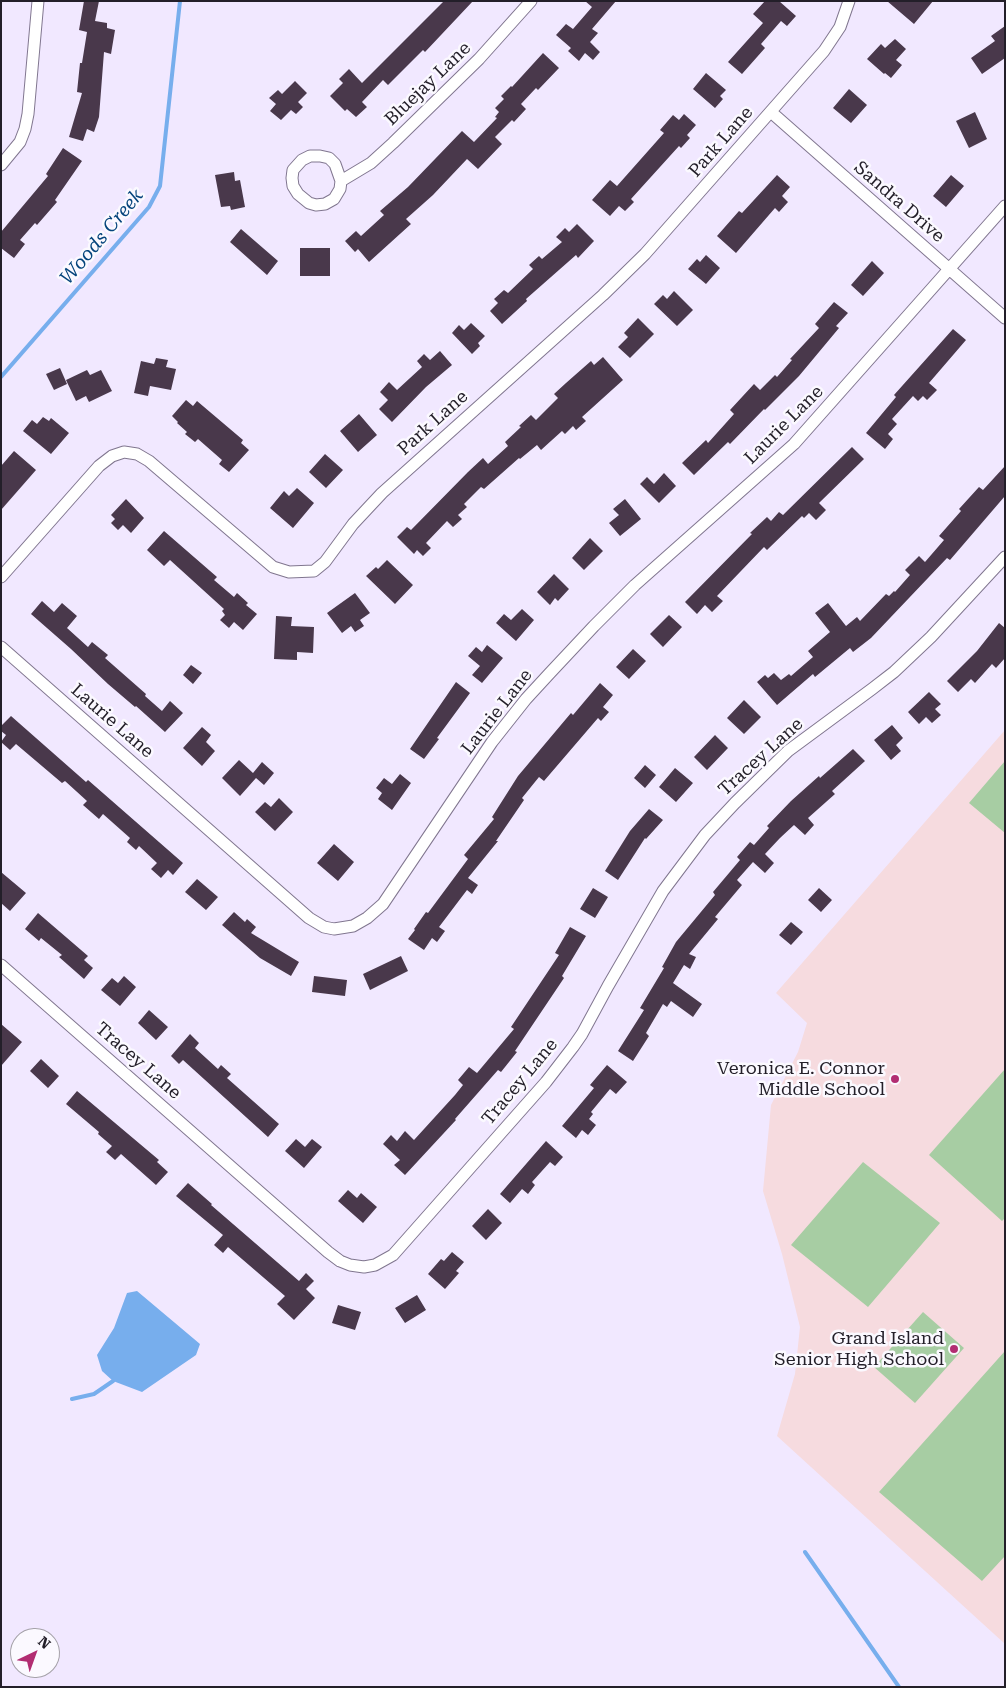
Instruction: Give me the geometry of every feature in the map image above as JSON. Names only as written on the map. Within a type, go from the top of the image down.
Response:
[{"type":"street","points":[[1,165],[20,142],[25,129],[29,106],[38,1]]},
{"type":"street","name":"Bluejay Lane","points":[[341,181],[371,163],[393,143],[483,54],[531,1]]},
{"type":"street","name":"Park Lane","points":[[1,577],[99,466],[112,456],[124,452],[137,454],[149,461],[273,567],[289,572],[314,570],[325,562],[353,524],[382,493],[628,272],[829,46],[840,27],[848,2]]},
{"type":"street","name":"Sandra Drive","points":[[770,112],[1005,318]]},
{"type":"street","name":"Bluejay Lane","points":[[310,156],[329,158],[335,164],[341,181],[340,189],[334,199],[325,204],[316,205],[309,203],[298,194],[292,178],[293,170],[302,160],[310,156]]},
{"type":"street","name":"Laurie Lane","points":[[1,647],[309,918],[324,927],[334,929],[353,926],[367,918],[383,904],[492,742],[526,699],[594,626],[636,585],[794,444],[1005,206]]},
{"type":"street","name":"Tracey Lane","points":[[1,965],[328,1252],[340,1261],[350,1265],[375,1265],[393,1255],[546,1082],[573,1047],[648,915],[663,891],[705,835],[735,802],[788,751],[872,689],[917,651],[1005,557]]},
{"type":"shaded area","name":"Veronica E. Connor Middle School","points":[[1005,730],[1005,1644],[777,1436],[795,1374],[800,1327],[782,1254],[763,1191],[771,1105],[798,1052],[807,1023],[776,993]]},
{"type":"green space","points":[[1005,761],[1005,833],[969,803]]},
{"type":"green space","points":[[1005,1069],[1005,1218],[1002,1221],[929,1155]]},
{"type":"green space","points":[[863,1162],[940,1223],[868,1307],[791,1245]]},
{"type":"green space","points":[[923,1312],[964,1348],[915,1403],[874,1367]]},
{"type":"green space","points":[[1005,1351],[1005,1556],[982,1581],[879,1492]]},
{"type":"water","points":[[137,1291],[200,1344],[196,1355],[142,1392],[113,1381],[102,1371],[97,1355],[114,1328],[127,1293]]},
{"type":"building","points":[[84,1],[99,1],[95,21],[107,23],[107,28],[115,30],[111,54],[104,52],[99,117],[94,132],[87,129],[83,141],[69,137],[82,93],[77,92],[80,63],[82,63],[87,32],[79,30]]},
{"type":"building","points":[[444,1],[473,1],[425,52],[423,50],[388,85],[383,80],[362,102],[367,107],[356,117],[347,109],[345,111],[330,96],[343,83],[339,79],[349,69],[362,83]]},
{"type":"building","points":[[585,1],[616,1],[592,29],[598,33],[590,42],[600,52],[593,60],[585,53],[579,61],[568,51],[571,48],[556,35],[566,24],[573,29],[592,7]]},
{"type":"building","points":[[765,1],[779,1],[796,16],[787,26],[781,21],[761,44],[765,48],[742,74],[728,62],[763,23],[753,14]]},
{"type":"building","points":[[887,1],[933,1],[914,24]]},
{"type":"building","points":[[1005,26],[1005,58],[982,74],[971,58],[995,41],[991,36]]},
{"type":"building","points":[[895,39],[906,49],[896,60],[902,65],[891,78],[867,59],[881,44],[885,48]]},
{"type":"building","points":[[543,53],[559,68],[538,90],[536,88],[521,104],[526,109],[514,122],[512,120],[495,137],[502,144],[478,169],[467,159],[433,195],[406,219],[411,224],[369,262],[358,249],[355,252],[345,241],[356,231],[361,236],[384,215],[380,211],[408,187],[462,131],[474,142],[497,118],[495,117],[499,112],[495,108],[504,99],[501,96],[512,87]]},
{"type":"building","points":[[706,73],[726,90],[720,96],[723,99],[715,108],[693,89]]},
{"type":"building","points":[[295,81],[307,93],[298,102],[303,107],[296,114],[291,110],[281,120],[270,111],[276,104],[269,98],[278,90],[282,94]]},
{"type":"building","points":[[849,89],[867,105],[851,123],[833,108]]},
{"type":"building","points":[[975,112],[987,139],[969,148],[956,121]]},
{"type":"building","points":[[684,114],[696,125],[687,135],[690,138],[681,148],[679,146],[631,199],[634,202],[625,211],[619,206],[610,216],[592,200],[610,180],[617,186],[664,133],[660,130],[673,115],[679,120]]},
{"type":"building","points":[[63,148],[82,161],[55,200],[57,202],[37,225],[35,223],[20,240],[25,244],[14,258],[1,248],[1,232],[48,176],[46,174]]},
{"type":"building","points":[[234,172],[235,181],[240,180],[245,207],[231,210],[230,206],[221,207],[215,175]]},
{"type":"building","points":[[777,175],[790,187],[782,196],[788,202],[779,212],[775,208],[736,253],[717,236],[739,211],[742,213]]},
{"type":"building","points":[[951,175],[964,186],[946,207],[933,196]]},
{"type":"building","points":[[577,224],[594,241],[578,258],[576,255],[526,299],[527,301],[502,324],[490,311],[498,303],[494,299],[504,290],[508,293],[533,269],[529,265],[539,256],[542,259],[562,242],[556,237],[565,228],[569,232]]},
{"type":"building","points":[[241,229],[278,261],[267,275],[230,242]]},
{"type":"building","points":[[300,248],[330,248],[330,276],[300,276]]},
{"type":"building","points":[[706,255],[720,268],[706,284],[688,269],[697,259],[700,262]]},
{"type":"building","points":[[872,261],[884,273],[863,296],[851,285]]},
{"type":"building","points":[[674,291],[693,310],[677,326],[654,304],[663,295],[667,299]]},
{"type":"building","points":[[834,302],[848,313],[836,326],[839,328],[799,376],[730,444],[728,442],[694,475],[682,463],[706,440],[708,443],[734,414],[730,410],[754,384],[760,390],[775,375],[777,377],[792,360],[790,359],[819,328],[815,324]]},
{"type":"building","points":[[638,318],[654,334],[630,358],[618,347],[628,337],[624,333]]},
{"type":"building","points":[[471,323],[485,336],[478,343],[480,346],[472,354],[452,333],[459,325],[464,330]]},
{"type":"building","points":[[953,329],[966,340],[929,383],[937,390],[927,400],[923,396],[918,401],[913,396],[892,419],[897,424],[888,434],[893,439],[885,449],[866,433],[896,397],[894,395]]},
{"type":"building","points":[[440,351],[452,365],[426,387],[392,422],[379,409],[388,400],[380,392],[389,382],[397,390],[422,367],[417,361],[424,354],[430,360]]},
{"type":"building","points":[[603,357],[623,380],[582,417],[586,421],[576,430],[573,426],[565,434],[562,431],[541,450],[537,445],[484,489],[481,487],[464,504],[467,507],[458,515],[462,519],[453,527],[447,521],[426,543],[431,548],[423,556],[417,550],[414,554],[397,537],[407,527],[411,530],[483,458],[488,464],[508,446],[505,442],[521,427],[519,426],[531,415],[536,420],[558,398],[554,394],[591,361],[594,365]]},
{"type":"building","points":[[156,358],[168,360],[166,367],[176,369],[171,390],[150,386],[148,396],[134,393],[141,361],[154,364]]},
{"type":"building","points":[[60,368],[67,384],[54,390],[46,374]]},
{"type":"building","points":[[87,370],[90,375],[101,370],[112,391],[89,402],[86,396],[76,401],[66,380]]},
{"type":"building","points":[[186,400],[193,406],[197,401],[243,440],[241,443],[249,450],[229,472],[219,464],[222,460],[198,439],[195,442],[185,434],[187,432],[172,416]]},
{"type":"building","points":[[359,414],[377,435],[358,452],[340,431]]},
{"type":"building","points":[[43,417],[49,421],[51,418],[69,433],[51,454],[23,431],[32,420],[37,424]]},
{"type":"building","points":[[852,447],[864,459],[819,503],[826,510],[816,520],[809,513],[804,518],[802,516],[767,550],[764,547],[717,596],[723,601],[712,612],[705,605],[697,614],[685,602],[767,517],[771,521],[779,512],[783,515]]},
{"type":"building","points":[[14,451],[36,470],[1,510],[1,466]]},
{"type":"building","points":[[325,454],[343,470],[326,488],[309,472]]},
{"type":"building","points":[[1005,466],[1005,496],[950,560],[947,558],[871,638],[853,652],[850,648],[815,677],[813,674],[777,705],[757,682],[765,675],[768,678],[774,673],[781,680],[789,674],[791,676],[813,657],[808,651],[830,632],[815,613],[828,603],[846,626],[857,617],[860,621],[886,594],[889,596],[895,592],[910,575],[905,570],[919,556],[925,562],[944,540],[939,536],[961,511],[959,509],[979,487],[983,490]]},
{"type":"building","points":[[664,473],[676,486],[659,503],[640,484],[647,477],[654,484]]},
{"type":"building","points":[[297,488],[314,503],[293,528],[270,508],[284,491],[289,496]]},
{"type":"building","points":[[126,499],[144,518],[131,533],[123,525],[118,530],[111,523],[115,519],[111,515]]},
{"type":"building","points":[[625,499],[641,519],[620,536],[609,523],[619,515],[613,509]]},
{"type":"building","points":[[164,531],[217,577],[214,580],[234,597],[237,593],[248,603],[246,605],[257,614],[243,630],[234,622],[229,628],[220,620],[225,615],[222,611],[224,609],[170,560],[164,566],[147,550]]},
{"type":"building","points":[[590,538],[603,551],[584,570],[572,558]]},
{"type":"building","points":[[387,560],[413,585],[395,604],[366,576],[376,567],[378,569]]},
{"type":"building","points":[[554,574],[569,589],[558,601],[555,598],[550,605],[537,592]]},
{"type":"building","points":[[355,593],[370,613],[360,620],[364,626],[355,632],[351,626],[342,633],[327,613]]},
{"type":"building","points":[[42,601],[54,612],[62,603],[77,616],[67,628],[88,647],[92,642],[108,655],[105,658],[146,694],[145,696],[162,711],[170,701],[183,713],[165,732],[108,684],[31,614]]},
{"type":"building","points":[[522,609],[534,620],[516,641],[496,623],[504,614],[511,620]]},
{"type":"building","points":[[669,615],[682,627],[663,647],[650,634]]},
{"type":"building","points":[[276,616],[292,617],[291,626],[314,627],[313,653],[297,652],[297,660],[274,659]]},
{"type":"building","points":[[999,623],[1005,628],[1005,658],[996,668],[992,664],[975,683],[971,679],[958,692],[947,681],[977,651]]},
{"type":"building","points":[[487,645],[503,658],[482,683],[472,675],[480,666],[468,656],[476,647],[482,652]]},
{"type":"building","points":[[633,649],[646,661],[629,679],[616,667]]},
{"type":"building","points":[[191,665],[202,673],[193,684],[183,675]]},
{"type":"building","points":[[456,682],[470,693],[424,759],[410,749]]},
{"type":"building","points":[[600,683],[613,695],[603,707],[609,712],[601,721],[598,718],[544,781],[539,777],[522,798],[524,800],[496,841],[498,841],[468,878],[478,885],[472,894],[467,890],[439,927],[445,931],[437,942],[432,938],[424,950],[408,939],[426,912],[428,913],[468,859],[464,855],[494,819],[492,817],[518,776],[571,713],[573,715]]},
{"type":"building","points":[[929,692],[941,704],[935,709],[941,715],[932,723],[926,717],[919,724],[908,712]]},
{"type":"building","points":[[744,700],[761,717],[744,734],[727,718]]},
{"type":"building","points":[[11,716],[183,863],[173,875],[168,870],[161,878],[151,869],[157,863],[139,846],[136,850],[127,842],[130,838],[103,814],[99,819],[83,805],[87,801],[65,781],[62,783],[16,744],[10,750],[1,742],[6,735],[1,731],[1,726]]},
{"type":"building","points":[[892,725],[903,738],[896,745],[901,751],[891,760],[874,740]]},
{"type":"building","points":[[202,727],[211,735],[206,742],[215,751],[202,766],[183,748]]},
{"type":"building","points":[[715,735],[728,748],[707,770],[694,757]]},
{"type":"building","points":[[853,749],[865,761],[832,791],[835,794],[808,818],[814,825],[805,835],[794,825],[780,838],[765,854],[774,863],[765,873],[753,862],[737,880],[742,885],[715,917],[718,919],[689,954],[696,957],[690,969],[684,965],[673,983],[702,1004],[693,1017],[671,1001],[667,1007],[663,1004],[646,1033],[649,1036],[633,1061],[618,1051],[644,1010],[640,1008],[664,968],[662,967],[676,942],[715,895],[713,892],[740,860],[737,857],[750,842],[754,845],[769,828],[767,826],[791,801]]},
{"type":"building","points":[[239,760],[253,773],[262,762],[274,773],[264,785],[256,778],[240,796],[222,778]]},
{"type":"building","points":[[645,765],[656,775],[645,788],[634,778]]},
{"type":"building","points":[[675,768],[693,783],[676,802],[659,787]]},
{"type":"building","points":[[400,774],[411,783],[392,810],[378,799],[382,793],[376,788],[384,778],[392,784]]},
{"type":"building","points":[[279,798],[293,812],[275,831],[255,812],[265,802],[271,807]]},
{"type":"building","points":[[649,809],[663,820],[645,838],[618,880],[605,871],[630,831]]},
{"type":"building","points":[[334,844],[354,862],[338,881],[317,863]]},
{"type":"building","points":[[1,872],[26,893],[10,911],[1,903]]},
{"type":"building","points":[[197,879],[218,897],[206,910],[185,892]]},
{"type":"building","points":[[593,888],[608,897],[595,918],[580,909]]},
{"type":"building","points":[[819,888],[832,900],[821,912],[808,900]]},
{"type":"building","points":[[234,912],[245,922],[247,919],[256,927],[251,933],[299,962],[291,976],[260,958],[222,925]]},
{"type":"building","points":[[38,913],[88,956],[84,960],[93,968],[84,979],[59,957],[62,955],[41,938],[39,941],[25,929]]},
{"type":"building","points":[[791,922],[803,932],[791,945],[779,935]]},
{"type":"building","points":[[570,927],[586,936],[562,976],[564,978],[515,1051],[517,1052],[501,1072],[498,1070],[456,1120],[405,1175],[394,1165],[400,1160],[383,1144],[391,1135],[397,1141],[405,1131],[414,1140],[463,1085],[458,1080],[469,1067],[477,1073],[514,1029],[511,1027],[559,955],[555,953]]},
{"type":"building","points":[[401,956],[408,971],[370,990],[363,974]]},
{"type":"building","points":[[124,976],[136,987],[120,1006],[101,990],[112,978],[118,983]]},
{"type":"building","points":[[314,976],[347,980],[345,996],[312,992]]},
{"type":"building","points":[[149,1010],[168,1027],[156,1040],[138,1023]]},
{"type":"building","points":[[1,1024],[22,1042],[1,1066]]},
{"type":"building","points":[[190,1034],[199,1043],[195,1048],[218,1069],[221,1065],[231,1074],[227,1078],[279,1124],[268,1137],[183,1060],[179,1064],[171,1056]]},
{"type":"building","points":[[41,1059],[59,1076],[48,1088],[30,1071]]},
{"type":"building","points":[[607,1065],[627,1082],[616,1094],[610,1089],[591,1112],[593,1114],[589,1119],[596,1125],[588,1135],[582,1130],[576,1138],[562,1126],[594,1088],[590,1085]]},
{"type":"building","points":[[77,1091],[159,1160],[157,1162],[168,1172],[156,1185],[121,1154],[115,1160],[106,1152],[112,1146],[98,1134],[99,1132],[66,1104]]},
{"type":"building","points":[[296,1139],[305,1147],[312,1139],[322,1147],[304,1168],[285,1151]]},
{"type":"building","points":[[546,1141],[563,1157],[555,1166],[550,1162],[532,1182],[535,1185],[528,1194],[522,1189],[510,1203],[500,1194]]},
{"type":"building","points":[[188,1183],[299,1281],[306,1273],[314,1281],[306,1289],[315,1298],[294,1320],[277,1304],[285,1296],[228,1247],[223,1253],[214,1245],[223,1235],[176,1196]]},
{"type":"building","points":[[348,1190],[357,1198],[361,1193],[377,1207],[363,1223],[338,1201]]},
{"type":"building","points":[[488,1209],[502,1223],[486,1240],[472,1226]]},
{"type":"building","points":[[452,1252],[464,1262],[456,1271],[459,1273],[445,1289],[428,1274],[441,1259],[444,1261]]},
{"type":"building","points":[[417,1295],[426,1310],[405,1323],[395,1308]]},
{"type":"building","points":[[338,1305],[361,1312],[355,1330],[332,1323]]},
{"type":"waterway","name":"Woods Creek","points":[[1,377],[149,207],[160,186],[180,1]]},
{"type":"waterway","points":[[72,1399],[94,1394],[113,1381]]},
{"type":"waterway","points":[[805,1552],[899,1687]]},
{"type":"place","name":"Veronica E. Connor Middle School","points":[[895,1079]]},
{"type":"place","name":"Grand Island Senior High School","points":[[954,1349]]}]
